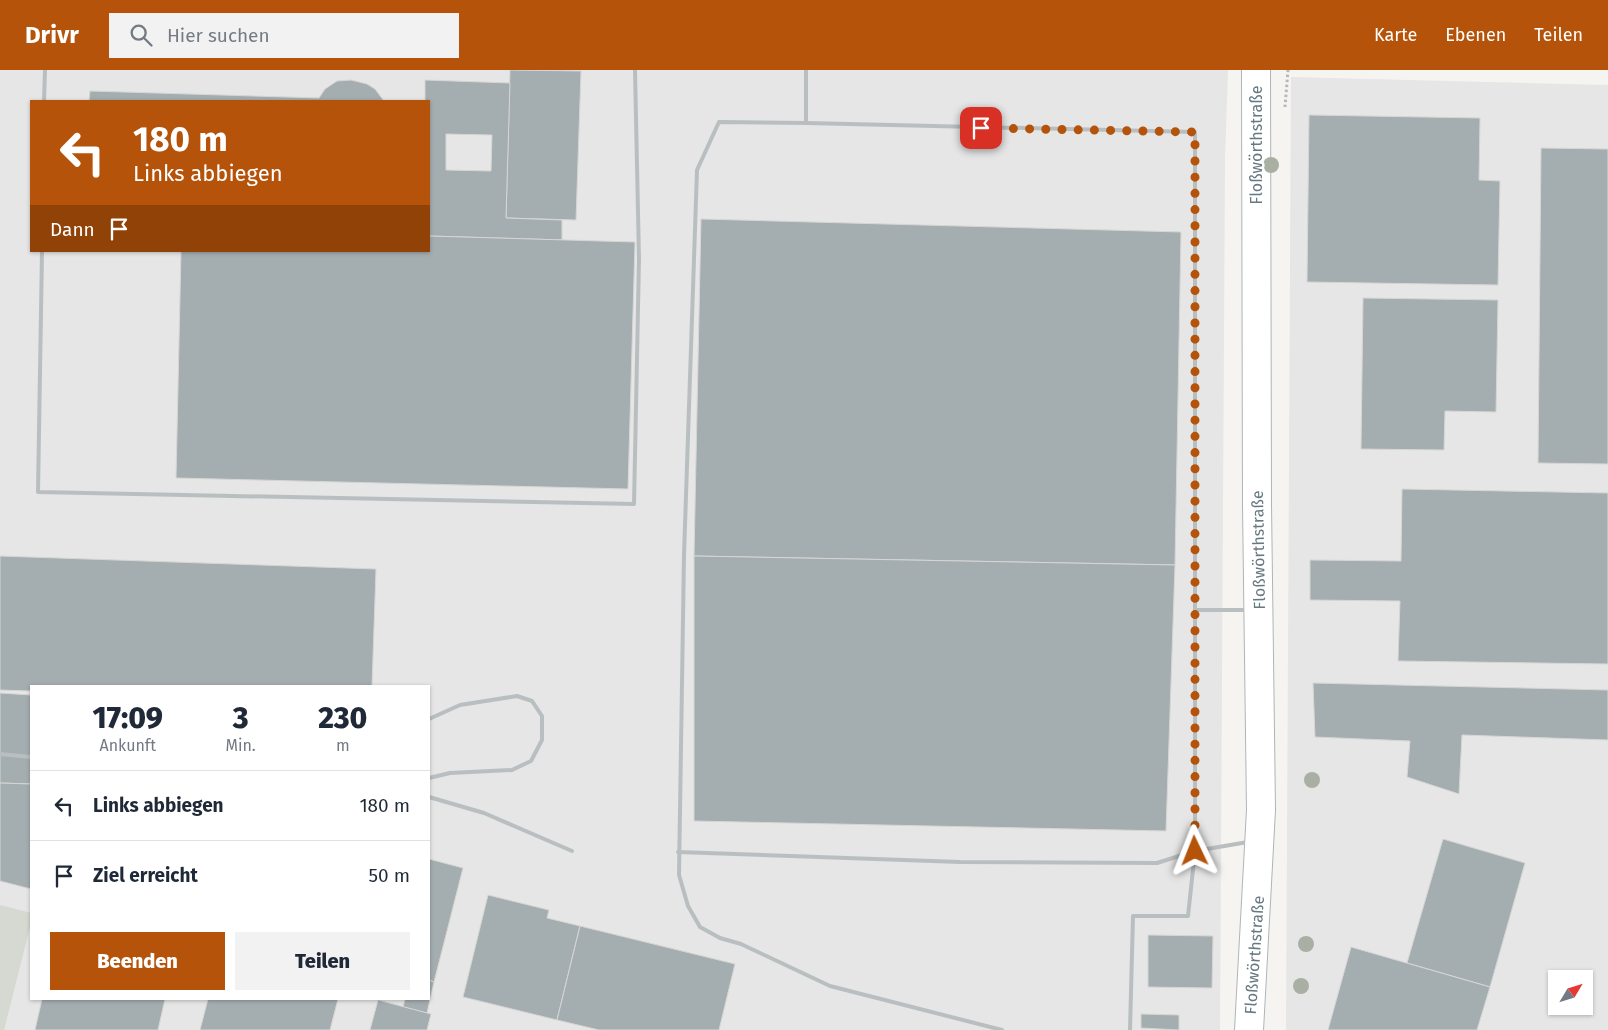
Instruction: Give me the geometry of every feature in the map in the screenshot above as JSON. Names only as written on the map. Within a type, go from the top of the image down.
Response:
[{"type":"main road","name":"Floßwörthstraße","points":[[1249,1030],[1260,840],[1262,756],[1259,610],[1256,70]]},
{"type":"lane","points":[[44,100],[45,70]]},
{"type":"lane","points":[[42,252],[38,492],[634,504],[639,258],[635,70]]},
{"type":"lane","points":[[806,70],[806,123]]},
{"type":"lane","points":[[1002,1030],[830,986],[700,927],[688,906],[678,875],[684,554],[697,170],[718,122],[1195,132],[1196,610],[1193,804],[1195,851],[1188,916],[1133,916],[1130,1030]]},
{"type":"lane","points":[[1196,610],[1259,610]]},
{"type":"lane","points":[[430,720],[460,705],[518,696],[532,701],[542,716],[542,740],[531,761],[512,770],[450,773],[430,778]]},
{"type":"lane","points":[[0,754],[30,757]]},
{"type":"lane","points":[[430,797],[484,813],[572,851]]},
{"type":"lane","points":[[678,852],[960,862],[1157,864],[1195,851],[1260,840]]},
{"type":"shaded area","points":[[0,70],[1228,70],[1225,159],[1220,1030],[0,1030]]},
{"type":"shaded area","points":[[1291,77],[1608,85],[1608,1030],[1286,1030]]},
{"type":"shaded area","points":[[0,905],[30,913],[30,927],[4,1030],[0,1030]]},
{"type":"building","points":[[510,70],[581,71],[576,220],[506,218]]},
{"type":"building","points":[[351,80],[367,84],[375,89],[383,100],[89,100],[90,91],[319,98],[325,89],[337,81]]},
{"type":"building","points":[[425,80],[510,83],[506,218],[562,220],[562,240],[430,236],[430,100],[425,100]],"holes":[[[446,134],[492,135],[491,171],[446,170]]]},
{"type":"building","points":[[1309,115],[1480,118],[1479,180],[1500,181],[1498,285],[1307,282]]},
{"type":"building","points":[[1541,148],[1608,149],[1608,464],[1538,463]]},
{"type":"building","points":[[701,219],[1181,232],[1175,565],[694,556]]},
{"type":"building","points":[[430,236],[635,242],[628,489],[176,478],[181,252],[430,252]]},
{"type":"building","points":[[1363,298],[1498,300],[1496,412],[1445,411],[1444,450],[1361,449]]},
{"type":"building","points":[[1402,489],[1608,493],[1608,664],[1398,661],[1400,601],[1310,600],[1310,560],[1401,561]]},
{"type":"building","points":[[0,556],[376,569],[372,685],[30,685],[30,691],[0,690]]},
{"type":"building","points":[[694,556],[1175,565],[1166,831],[694,821]]},
{"type":"building","points":[[1313,683],[1608,690],[1608,740],[1462,735],[1459,794],[1407,777],[1410,741],[1315,737]]},
{"type":"building","points":[[0,693],[30,695],[30,784],[0,783]]},
{"type":"building","points":[[0,783],[30,784],[30,889],[0,881]]},
{"type":"building","points":[[1443,839],[1525,863],[1490,987],[1407,963]]},
{"type":"building","points":[[430,859],[463,868],[434,982],[430,980]]},
{"type":"building","points":[[488,895],[549,910],[547,918],[580,926],[557,1020],[463,997]]},
{"type":"building","points":[[580,926],[735,964],[719,1030],[599,1030],[557,1020]]},
{"type":"building","points":[[1148,935],[1213,936],[1212,988],[1148,987]]},
{"type":"building","points":[[1351,947],[1490,987],[1477,1030],[1328,1030]]},
{"type":"building","points":[[430,980],[434,982],[430,1000]]},
{"type":"building","points":[[42,1000],[165,1000],[158,1030],[35,1030]]},
{"type":"building","points":[[208,1000],[338,1000],[330,1030],[200,1030]]},
{"type":"building","points":[[378,1000],[431,1014],[427,1030],[370,1030]]},
{"type":"building","points":[[405,1000],[430,1000],[427,1013],[403,1007]]},
{"type":"building","points":[[1141,1014],[1179,1015],[1179,1030],[1141,1028]]},
{"type":"route","points":[[981,128],[1195,132],[1194,551],[1196,610],[1193,804],[1195,851]]}]
